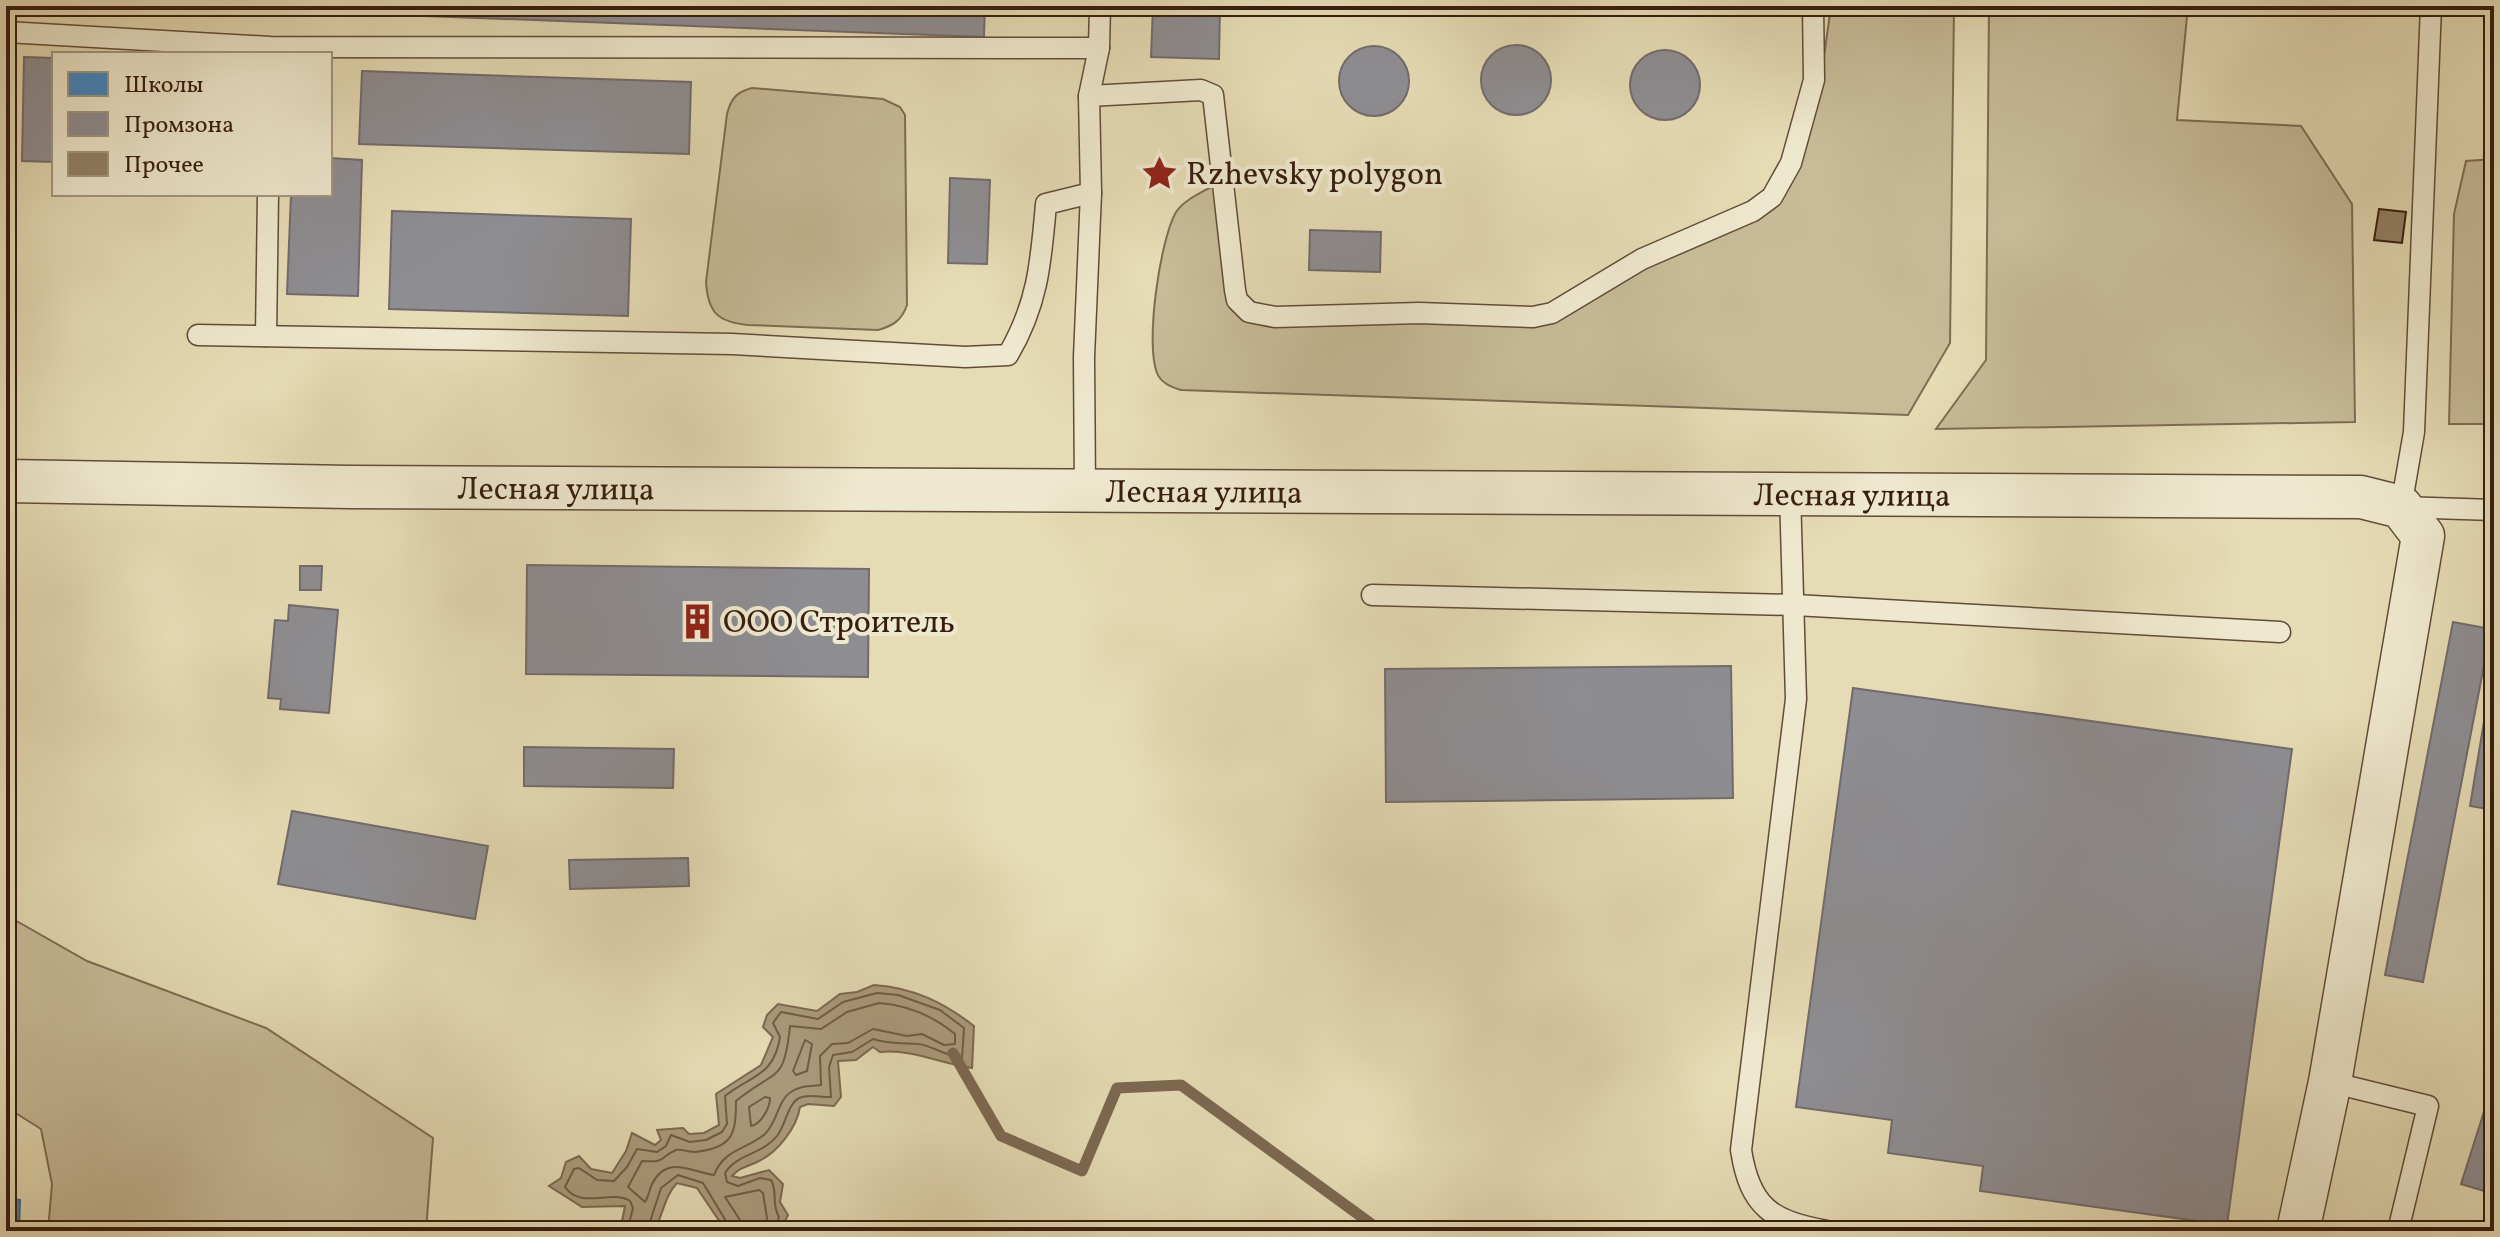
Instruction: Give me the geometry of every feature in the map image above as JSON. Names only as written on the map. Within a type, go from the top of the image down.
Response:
[{"type":"street","name":"Лесная улица","points":[[6,481],[1085,492],[2361,497],[2401,507]]},
{"type":"street","points":[[2298,1231],[2330,1082],[2423,536],[2401,507]]},
{"type":"lane","points":[[1085,492],[1084,357],[1091,193],[1089,96],[1099,48],[1100,6]]},
{"type":"lane","points":[[1089,96],[1201,90],[1213,95],[1237,300],[1249,312],[1275,317],[1419,313],[1545,317],[1642,259],[1753,211],[1772,197],[1791,163],[1814,80],[1813,6]]},
{"type":"lane","points":[[2431,6],[2414,432],[2401,507],[2494,510]]},
{"type":"lane","points":[[6,32],[270,50],[1099,48]]},
{"type":"lane","points":[[198,335],[732,344],[965,357],[1008,355],[1028,320],[1041,262],[1046,204],[1091,193]]},
{"type":"lane","points":[[266,336],[268,196]]},
{"type":"lane","points":[[1790,493],[1796,699],[1741,1150],[1746,1181],[1765,1210],[1794,1225],[1827,1231]]},
{"type":"lane","points":[[1372,595],[1795,605],[2280,632]]},
{"type":"lane","points":[[2330,1082],[2428,1106],[2398,1231]]},
{"type":"shaded area","points":[[1831,6],[1954,6],[1950,343],[1908,415],[1181,390],[1167,384],[1157,373],[1153,339],[1156,292],[1170,226],[1179,208],[1211,187],[1217,188],[1239,308],[1545,319],[1645,263],[1757,215],[1818,100]]},
{"type":"shaded area","points":[[1989,6],[2188,6],[2177,120],[2301,126],[2352,204],[2355,422],[1936,429],[1986,360]]},
{"type":"shaded area","points":[[752,88],[883,99],[900,107],[905,115],[907,305],[900,318],[892,324],[878,330],[748,325],[722,318],[712,308],[706,282],[727,114],[735,96]]},
{"type":"shaded area","points":[[2494,159],[2494,424],[2449,424],[2454,214],[2466,161]]},
{"type":"shaded area","points":[[6,915],[87,961],[266,1028],[433,1138],[426,1231],[48,1231],[52,1184],[41,1129],[6,1107]]},
{"type":"water","points":[[874,985],[902,989],[927,998],[974,1026],[972,1068],[915,1054],[880,1052],[873,1047],[856,1060],[838,1061],[841,1097],[834,1106],[808,1104],[800,1107],[791,1131],[780,1145],[766,1157],[732,1176],[740,1178],[769,1170],[783,1184],[780,1202],[788,1215],[780,1231],[726,1231],[697,1188],[677,1183],[654,1231],[620,1231],[625,1206],[582,1207],[549,1186],[561,1178],[566,1162],[579,1156],[591,1169],[612,1173],[626,1151],[632,1133],[655,1145],[661,1140],[657,1130],[683,1128],[689,1134],[704,1133],[719,1125],[716,1094],[761,1065],[773,1037],[763,1027],[767,1015],[778,1004],[817,1011],[840,994],[857,992]]},
{"type":"building: Школы","points":[[6,1199],[20,1200],[19,1231],[6,1231]]},
{"type":"building: Промзона","points":[[6,6],[65,6],[65,15],[6,13]]},
{"type":"building: Промзона","points":[[161,6],[985,6],[984,37]]},
{"type":"building: Промзона","points":[[1153,6],[1220,6],[1219,59],[1151,57]]},
{"type":"building: Промзона","points":[[1516,45],[1541,55],[1551,80],[1541,105],[1516,115],[1491,105],[1481,80],[1491,55]]},
{"type":"building: Промзона","points":[[1374,46],[1399,56],[1409,81],[1399,106],[1374,116],[1349,106],[1339,81],[1349,56]]},
{"type":"building: Промзона","points":[[1665,50],[1690,60],[1700,85],[1690,110],[1665,120],[1640,110],[1630,85],[1640,60]]},
{"type":"building: Промзона","points":[[24,57],[52,58],[52,162],[22,161]]},
{"type":"building: Промзона","points":[[362,71],[691,82],[689,154],[359,144]]},
{"type":"building: Промзона","points":[[332,158],[362,160],[358,296],[287,294],[291,196],[332,196]]},
{"type":"building: Промзона","points":[[950,178],[990,180],[987,264],[948,263]]},
{"type":"building: Промзона","points":[[392,211],[631,219],[628,316],[389,309]]},
{"type":"building: Промзона","points":[[1310,230],[1381,232],[1380,272],[1309,270]]},
{"type":"building: Промзона","name":"ООО Строитель","points":[[527,565],[869,569],[868,677],[526,674]]},
{"type":"building: Промзона","points":[[300,566],[322,566],[321,590],[300,590]]},
{"type":"building: Промзона","points":[[289,605],[338,610],[329,713],[280,709],[281,699],[268,698],[275,620],[288,621]]},
{"type":"building: Промзона","points":[[2453,622],[2491,629],[2423,982],[2385,975]]},
{"type":"building: Промзона","points":[[1731,666],[1733,798],[1386,802],[1385,669]]},
{"type":"building: Промзона","points":[[2494,673],[2494,810],[2470,806]]},
{"type":"building: Промзона","points":[[1853,688],[2292,749],[2227,1225],[1980,1191],[1983,1166],[1888,1153],[1892,1120],[1796,1107]]},
{"type":"building: Промзона","points":[[524,747],[674,749],[673,788],[524,786]]},
{"type":"building: Промзона","points":[[292,811],[488,846],[475,919],[278,884]]},
{"type":"building: Промзона","points":[[688,858],[689,886],[570,889],[569,860]]},
{"type":"building: Промзона","points":[[2494,1080],[2494,1194],[2461,1184]]},
{"type":"building: Прочее","points":[[2379,209],[2406,212],[2402,243],[2374,240]]},
{"type":"waterway","points":[[953,1053],[1001,1136],[1082,1171],[1117,1088],[1181,1085],[1381,1231]]},
{"type":"place","name":"Rzhevsky polygon","points":[[1160,173]]},
{"type":"place","name":"ООО Строитель","points":[[697,621]]}]
